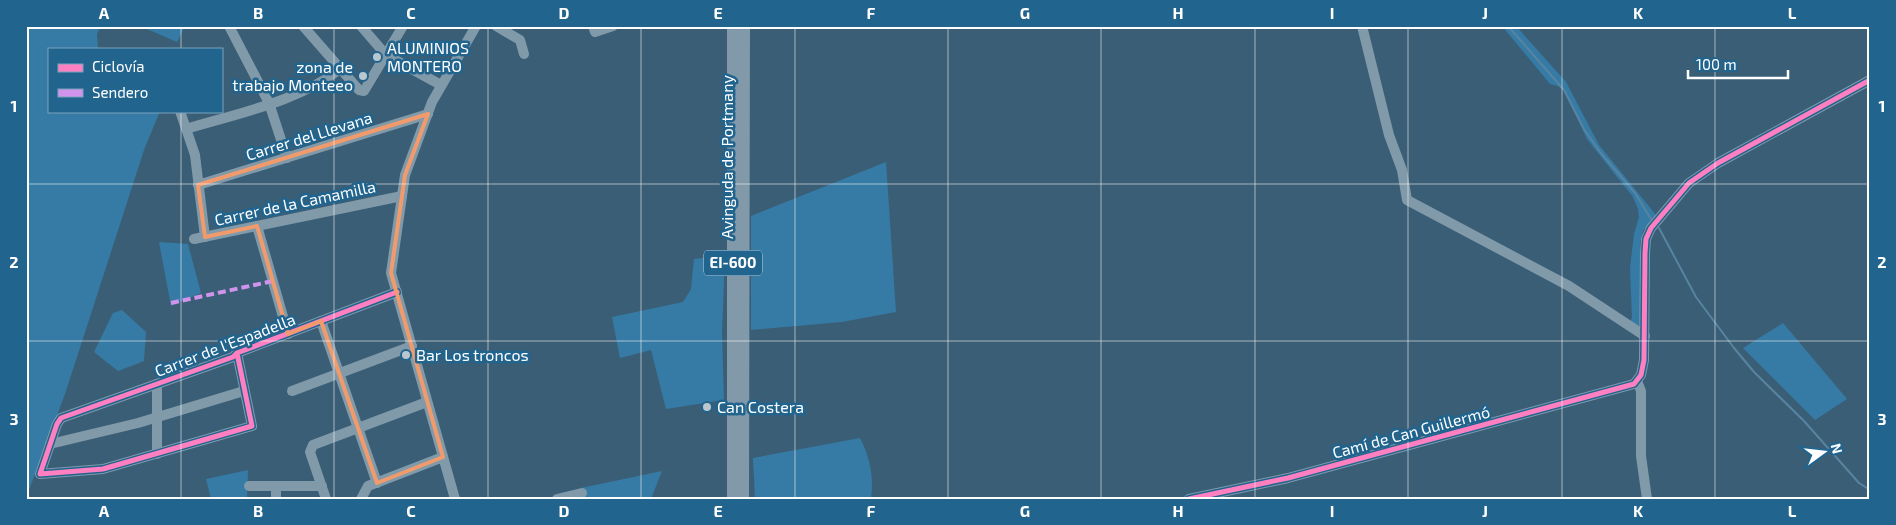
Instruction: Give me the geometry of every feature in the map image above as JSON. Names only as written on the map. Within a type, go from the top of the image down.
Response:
[{"type":"main road","name":"Avinguda de Portmany","points":[[733,26],[733,499]]},
{"type":"main road","name":"Avinguda de Portmany","points":[[743,499],[744,26]]},
{"type":"main road","points":[[743,455],[748,480],[749,499]]},
{"type":"street","points":[[230,26],[270,103],[287,158]]},
{"type":"street","points":[[303,26],[359,90],[364,91],[403,26]]},
{"type":"street","points":[[361,26],[386,55],[441,84]]},
{"type":"street","points":[[455,499],[391,273],[405,175],[441,84],[476,26]]},
{"type":"street","points":[[496,26],[520,40],[524,54]]},
{"type":"street","points":[[594,29],[613,26]]},
{"type":"street","points":[[1362,26],[1389,135],[1402,170],[1407,200],[1569,286],[1644,336]]},
{"type":"street","points":[[186,129],[270,103],[324,82],[341,68]]},
{"type":"street","points":[[1647,499],[1642,475],[1641,391],[1637,380],[1643,368],[1646,239],[1651,228],[1689,183],[1718,163],[1870,80]]},
{"type":"street","points":[[180,112],[195,155],[205,237]]},
{"type":"street","name":"Carrer del Llevana","points":[[198,186],[428,114]]},
{"type":"street","name":"Carrer de la Camamilla","points":[[194,239],[402,196]]},
{"type":"street","points":[[257,226],[288,334]]},
{"type":"street","name":"Carrer de l'Espadella","points":[[50,444],[61,418],[233,357],[237,353],[397,292]]},
{"type":"street","points":[[321,321],[378,483]]},
{"type":"street","points":[[292,391],[412,346]]},
{"type":"street","points":[[237,353],[252,426],[103,469],[40,474],[50,444],[157,418],[244,391]]},
{"type":"street","name":"Camí de Can Guillermó","points":[[1189,499],[1288,478],[1627,387],[1637,380]]},
{"type":"street","points":[[157,384],[157,454]]},
{"type":"street","points":[[326,499],[310,452],[312,445],[428,402]]},
{"type":"street","points":[[361,499],[368,486],[443,457]]},
{"type":"street","points":[[249,486],[322,486]]},
{"type":"street","points":[[276,486],[276,499]]},
{"type":"street","points":[[557,499],[582,493]]},
{"type":"highlighted area","points":[[428,114],[405,175],[391,273],[443,457],[377,483],[321,321],[288,334],[257,226],[205,237],[198,185]]},
{"type":"shaded area","points":[[26,26],[101,26],[97,34],[98,48],[48,48],[48,112],[160,112],[144,150],[65,394],[26,498]]},
{"type":"shaded area","points":[[140,26],[185,26],[177,42]]},
{"type":"shaded area","points":[[1502,26],[1516,26],[1566,82],[1599,145],[1656,215],[1643,231],[1640,243],[1640,325],[1635,327],[1629,323],[1632,318],[1630,268],[1634,234],[1639,217],[1633,197],[1587,139],[1564,91],[1558,86],[1550,84]]},
{"type":"shaded area","points":[[886,162],[896,312],[842,322],[751,330],[751,216]]},
{"type":"shaded area","points":[[159,242],[188,244],[201,293],[171,306]]},
{"type":"shaded area","points":[[725,255],[722,333],[724,400],[666,409],[651,350],[620,358],[612,317],[683,302],[691,289],[694,259]]},
{"type":"shaded area","points":[[122,310],[146,332],[144,361],[118,371],[94,352],[113,313]]},
{"type":"shaded area","points":[[1783,323],[1847,399],[1815,420],[1743,348]]},
{"type":"shaded area","points":[[860,438],[870,468],[872,483],[871,499],[755,499],[753,458]]},
{"type":"shaded area","points":[[248,470],[247,499],[211,499],[206,479]]},
{"type":"shaded area","points":[[662,471],[651,499],[585,499],[581,488]]},
{"type":"waterway","points":[[1508,26],[1564,90],[1584,129],[1600,152],[1635,193],[1651,219]]},
{"type":"waterway","points":[[1659,228],[1696,297],[1734,348],[1754,372],[1804,421],[1859,483],[1870,490]]},
{"type":"marked path","points":[[171,303],[273,281]]},
{"type":"cycle path","points":[[1189,499],[1288,478],[1634,384],[1641,375],[1644,360],[1645,253],[1646,239],[1651,228],[1689,183],[1718,163],[1870,80]]},
{"type":"cycle path","points":[[237,353],[252,426],[103,469],[40,474],[57,424],[61,418],[233,357],[237,353],[397,292]]},
{"type":"place","name":"ALUMINIOS MONTERO","points":[[377,57]]},
{"type":"place","name":"zona de trabajo Monteeo","points":[[363,76]]},
{"type":"place","name":"Bar Los troncos","points":[[406,355]]},
{"type":"place","name":"Can Costera","points":[[707,407]]}]
